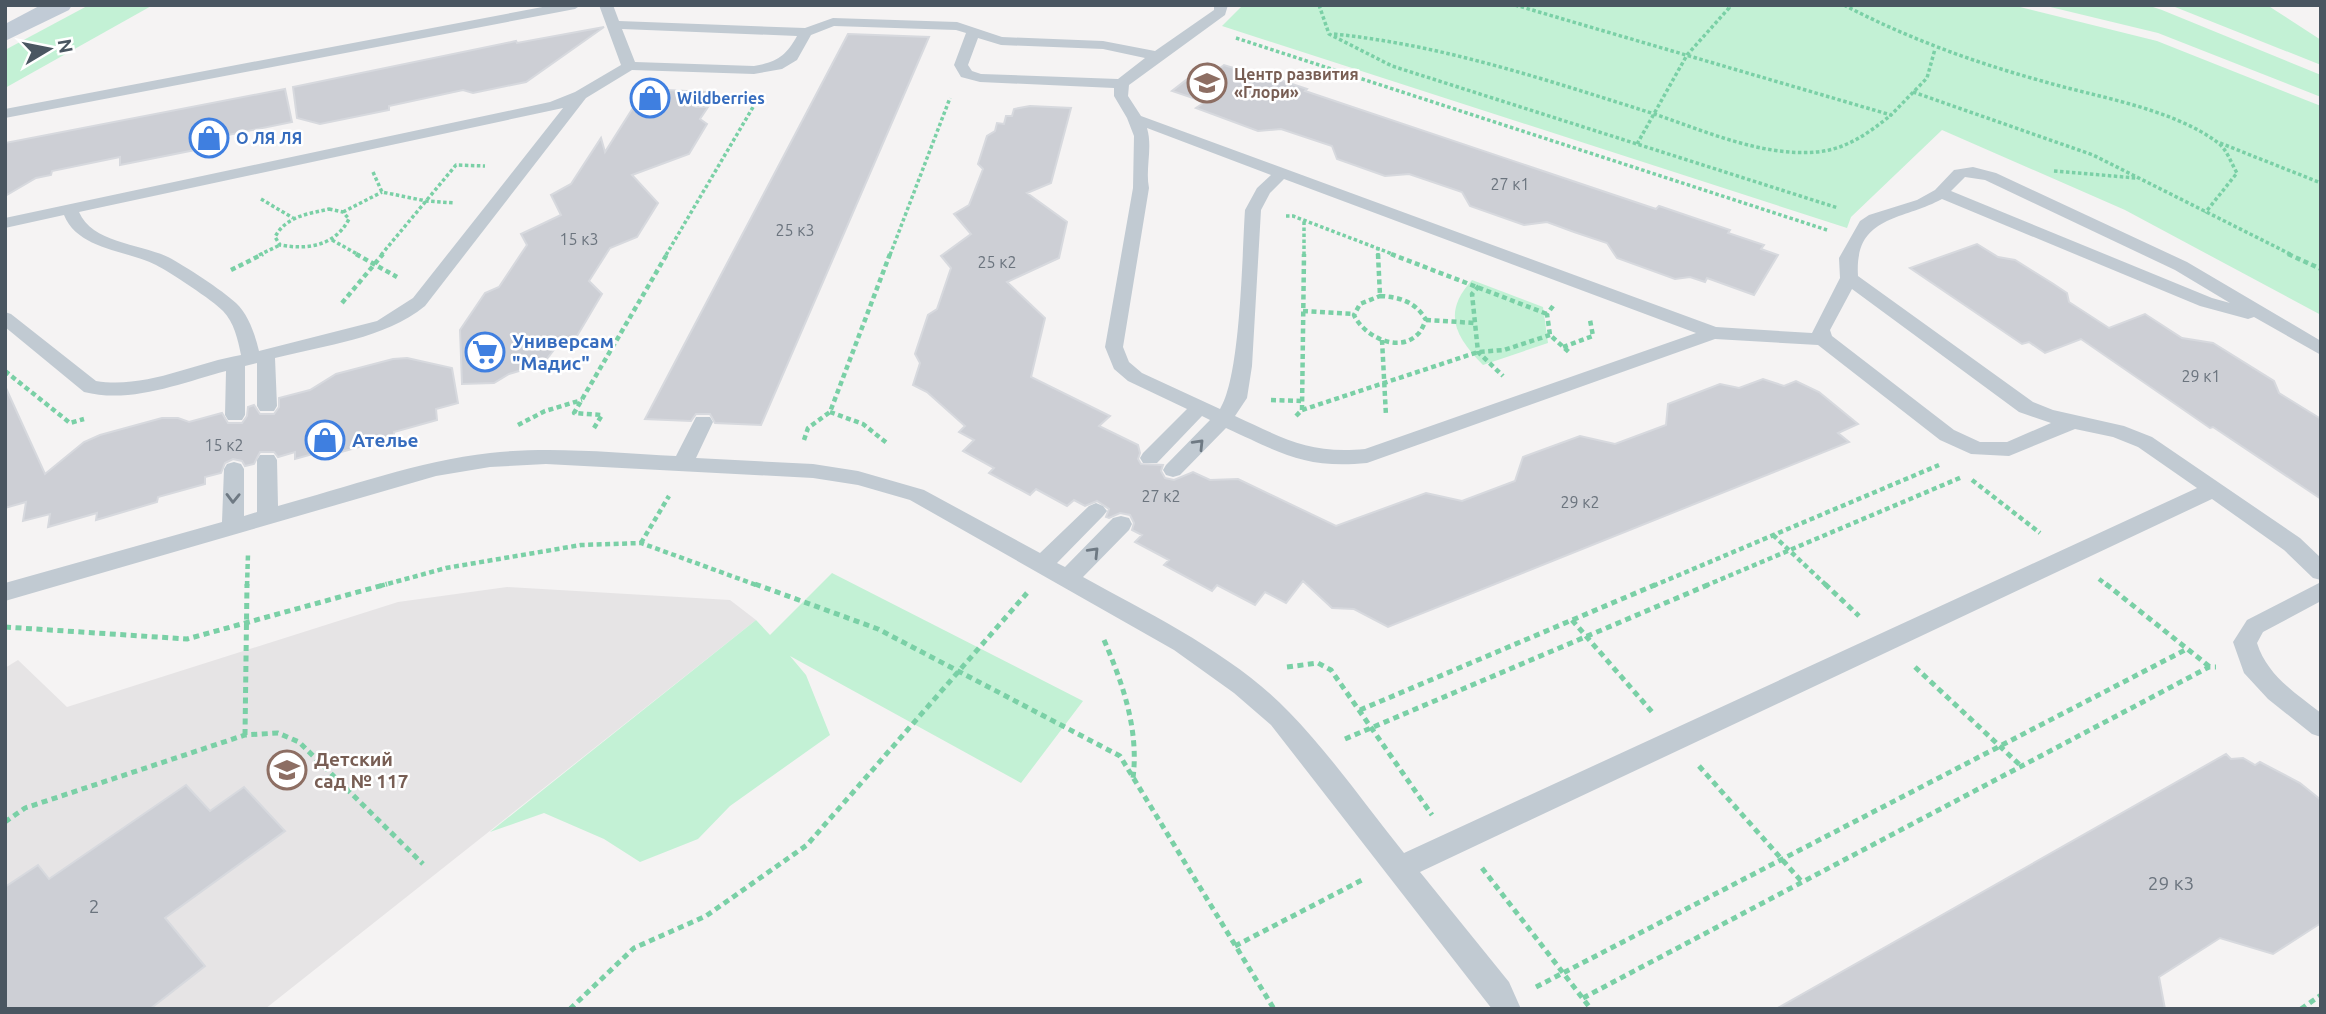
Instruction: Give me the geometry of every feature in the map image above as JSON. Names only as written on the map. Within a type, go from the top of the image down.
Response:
[{"type":"street","points":[[5,18],[29,5]]},
{"type":"street","points":[[5,34],[60,5]]},
{"type":"lane","points":[[5,114],[575,5]]},
{"type":"lane","points":[[606,5],[629,66]]},
{"type":"lane","points":[[973,32],[961,65],[966,74],[991,79],[1122,84],[1220,12],[1221,5]]},
{"type":"lane","points":[[613,25],[806,32],[833,22],[957,26],[1001,41],[1103,46],[1157,56]]},
{"type":"lane","points":[[5,223],[554,106],[580,95],[629,66],[754,70],[777,66],[792,57],[806,32]]},
{"type":"lane","points":[[1122,84],[1121,96],[1136,119],[1142,142],[1137,170],[1141,188],[1114,347],[1121,365],[1135,377],[1298,453],[1335,459],[1367,456],[1714,333]]},
{"type":"lane","points":[[5,318],[91,387],[111,390],[140,387],[383,325],[404,314],[425,293],[580,95]]},
{"type":"lane","points":[[1136,119],[1714,333],[1823,339],[1947,435],[1978,449],[2009,449],[2074,421]]},
{"type":"lane","points":[[1823,339],[1821,330],[1849,278],[1848,258],[1866,225],[1875,219],[1923,203],[1941,193],[1960,173],[1973,172],[1990,176],[2181,266],[2321,349]]},
{"type":"lane","points":[[1174,470],[1224,418],[1237,398],[1243,366],[1252,214],[1263,191],[1283,173]]},
{"type":"lane","points":[[1941,193],[2206,302],[2264,316]]},
{"type":"lane","points":[[70,209],[76,224],[96,238],[162,261],[230,307],[245,332],[267,406]]},
{"type":"lane","points":[[1849,278],[2026,407],[2117,430],[2145,442],[2292,544],[2321,572]]},
{"type":"lane","points":[[235,415],[251,358]]},
{"type":"lane","points":[[1150,458],[1200,407]]},
{"type":"lane","points":[[680,474],[704,422]]},
{"type":"lane","points":[[5,592],[241,535],[268,517],[436,469],[490,460],[546,457],[680,474],[813,471],[858,478],[917,495],[1182,643],[1242,685],[1280,718],[1499,992],[1507,1009]]},
{"type":"lane","points":[[267,460],[268,517]]},
{"type":"lane","points":[[234,469],[241,535]]},
{"type":"lane","points":[[1401,868],[2214,489]]},
{"type":"lane","points":[[1042,565],[1096,512]]},
{"type":"lane","points":[[1067,579],[1121,524]]},
{"type":"lane","points":[[2321,592],[2255,626],[2245,642],[2252,666],[2276,692],[2321,727]]},
{"type":"path","points":[[1319,5],[1329,34],[1392,66],[1875,219]]},
{"type":"path","points":[[1515,5],[1891,115]]},
{"type":"path","points":[[1637,144],[1687,55],[1729,8],[1728,5]]},
{"type":"path","points":[[1844,5],[1878,25],[1935,49],[2138,108],[2321,183]]},
{"type":"path","points":[[1200,26],[1858,240]]},
{"type":"path","points":[[1329,34],[1374,37],[1459,54],[1759,147],[1816,152],[1861,140],[1891,115],[1927,78],[1935,49]]},
{"type":"path","points":[[591,433],[601,415],[575,413],[582,399],[777,66]]},
{"type":"path","points":[[800,449],[808,428],[830,412],[954,87],[988,89],[991,79]]},
{"type":"path","points":[[1913,92],[2094,155],[2205,214],[2321,269]]},
{"type":"path","points":[[2205,214],[2237,173],[2219,143]]},
{"type":"path","points":[[369,145],[372,170],[382,192]]},
{"type":"path","points":[[308,344],[456,165],[523,169]]},
{"type":"path","points":[[1990,176],[2067,171],[2139,179]]},
{"type":"path","points":[[343,212],[382,192],[425,201],[495,205]]},
{"type":"path","points":[[1376,208],[1380,296]]},
{"type":"path","points":[[199,286],[280,245],[294,248],[332,240],[345,230],[349,219],[343,212],[329,209],[293,218],[279,227],[275,237],[280,245]]},
{"type":"path","points":[[1252,214],[1293,216],[1547,314]]},
{"type":"path","points":[[1302,410],[1304,220]]},
{"type":"path","points":[[332,240],[425,293]]},
{"type":"path","points":[[1505,255],[1472,294],[1478,352],[1525,399]]},
{"type":"path","points":[[1573,280],[1547,314],[1550,335],[1593,375]]},
{"type":"path","points":[[1380,296],[1396,297],[1411,302],[1421,310],[1426,320],[1424,330],[1414,338],[1382,340],[1367,335],[1356,325],[1354,314],[1358,306],[1368,299],[1380,296]]},
{"type":"path","points":[[1554,305],[1566,309]]},
{"type":"path","points":[[1303,311],[1354,314]]},
{"type":"path","points":[[1563,346],[1593,336],[1590,318]]},
{"type":"path","points":[[1426,320],[1475,323]]},
{"type":"path","points":[[1272,441],[1302,410],[1478,352],[1504,350],[1550,335]]},
{"type":"path","points":[[1382,340],[1388,448]]},
{"type":"path","points":[[515,426],[545,411],[582,399]]},
{"type":"path","points":[[830,412],[863,424],[888,444]]},
{"type":"path","points":[[1360,710],[1978,449]]},
{"type":"path","points":[[641,543],[680,474]]},
{"type":"path","points":[[1335,743],[1967,475]]},
{"type":"path","points":[[241,535],[246,622],[245,735]]},
{"type":"path","points":[[5,627],[187,639],[446,568],[581,545],[641,543],[878,629],[1120,756],[1274,1009]]},
{"type":"path","points":[[569,1009],[634,948],[706,916],[807,845],[1031,589],[1019,583]]},
{"type":"path","points":[[1102,637],[1118,670],[1138,759],[1133,778]]},
{"type":"path","points":[[1534,988],[2187,649]]},
{"type":"path","points":[[1287,667],[1318,663],[1331,670],[1456,842],[1591,1009]]},
{"type":"path","points":[[1583,998],[2209,667],[2252,666]]},
{"type":"path","points":[[5,822],[25,808],[245,735],[278,733],[299,742],[423,864]]},
{"type":"path","points":[[1235,946],[1367,878],[1359,867]]},
{"type":"path","points":[[1526,978],[1541,998]]},
{"type":"path","points":[[2301,1009],[2321,995]]},
{"type":"shaded area","name":"Детский сад № 117","points":[[507,587],[730,600],[756,620],[265,1009],[5,1009],[5,668],[18,660],[67,707],[398,602]]},
{"type":"green space","points":[[89,5],[153,5],[5,88],[5,50]]},
{"type":"green space","points":[[1243,5],[2012,5],[2157,41],[2321,106],[2321,315],[2125,210],[1942,130],[1851,217],[1847,228],[1222,26]]},
{"type":"green space","points":[[2042,5],[2147,5],[2321,75],[2321,97],[2158,33]]},
{"type":"green space","points":[[2170,5],[2267,5],[2321,40],[2321,65]]},
{"type":"green space","points":[[1472,280],[1543,307],[1548,343],[1483,365],[1465,344],[1456,324],[1457,303]]},
{"type":"green space","points":[[832,573],[1083,701],[1021,783],[790,656],[806,675],[830,735],[730,806],[698,839],[640,862],[604,839],[544,813],[490,832],[756,620],[770,635]]},
{"type":"building","points":[[604,27],[526,82],[473,93],[463,90],[389,106],[389,110],[320,124],[297,118],[293,87],[516,41],[517,43]]},
{"type":"building","points":[[848,34],[929,37],[761,425],[715,423],[710,414],[696,414],[691,421],[645,419]]},
{"type":"building","points":[[1208,63],[1220,68],[1224,65],[1250,73],[1253,71],[1656,209],[1659,206],[1730,230],[1728,233],[1764,245],[1761,249],[1778,255],[1754,295],[1707,278],[1705,282],[1690,277],[1675,279],[1617,258],[1607,243],[1547,222],[1524,225],[1470,206],[1462,192],[1409,174],[1385,176],[1337,159],[1332,146],[1281,129],[1258,131],[1196,108],[1205,102],[1172,91]]},
{"type":"building","points":[[285,89],[292,122],[218,137],[218,141],[205,143],[195,150],[120,165],[120,157],[52,171],[51,175],[36,178],[5,196],[5,143]]},
{"type":"building","points":[[667,90],[705,92],[696,107],[708,107],[700,119],[707,124],[689,154],[632,175],[658,203],[637,237],[610,248],[589,281],[602,294],[577,336],[560,342],[543,364],[509,374],[494,383],[462,384],[460,330],[485,293],[499,287],[527,245],[521,234],[561,215],[551,195],[571,184],[601,138],[605,152],[638,100],[644,100],[648,94]]},
{"type":"building","points":[[1030,106],[1071,108],[1051,183],[1027,193],[1067,222],[1059,258],[1007,282],[1045,318],[1031,377],[1110,416],[1099,426],[1138,445],[1138,459],[1141,464],[1163,465],[1161,471],[1165,478],[1174,480],[1193,472],[1210,480],[1238,479],[1336,526],[1426,493],[1462,501],[1515,481],[1523,457],[1580,436],[1615,444],[1666,425],[1668,404],[1720,384],[1739,388],[1763,379],[1784,386],[1796,381],[1819,392],[1858,424],[1838,433],[1849,442],[1388,627],[1354,609],[1332,608],[1303,581],[1286,603],[1265,592],[1255,605],[1217,585],[1212,591],[1164,565],[1169,560],[1135,542],[1142,535],[1132,530],[1134,523],[1130,515],[1120,513],[1106,517],[1109,509],[1097,501],[1085,506],[1074,500],[1067,506],[1036,489],[1030,495],[989,473],[994,468],[963,451],[974,440],[959,432],[965,426],[927,392],[913,385],[920,363],[915,354],[928,315],[937,309],[951,268],[941,256],[971,234],[954,214],[969,205],[983,169],[978,164],[987,136],[995,131],[997,123],[1004,124],[1006,116],[1012,116],[1014,109]]},
{"type":"building","points":[[1977,244],[1998,257],[2015,260],[2052,283],[2067,293],[2069,302],[2109,328],[2145,314],[2182,338],[2213,343],[2274,381],[2279,393],[2321,419],[2321,499],[2213,427],[2210,428],[2081,339],[2045,353],[2029,342],[2022,344],[1910,268]]},
{"type":"building","points":[[407,358],[452,368],[458,403],[436,409],[437,420],[394,432],[394,437],[338,453],[338,447],[295,459],[295,452],[278,457],[274,452],[260,452],[254,464],[245,466],[242,461],[233,459],[225,463],[221,473],[205,477],[205,484],[158,497],[157,502],[96,520],[97,513],[48,527],[50,514],[23,521],[26,502],[5,508],[5,386],[45,474],[84,442],[100,435],[162,418],[178,418],[189,422],[222,413],[228,423],[242,423],[247,416],[248,407],[254,405],[260,414],[274,414],[279,407],[279,398],[310,390],[336,374],[393,359]]},
{"type":"building","points":[[2226,754],[2231,759],[2243,758],[2255,765],[2260,762],[2300,783],[2321,800],[2321,923],[2273,954],[2220,938],[2159,977],[2165,1009],[1776,1009]]},
{"type":"building","points":[[186,785],[210,811],[244,787],[285,831],[165,918],[205,966],[150,1009],[5,1009],[5,887],[38,865],[49,879]]},
{"type":"place","name":"Центр развития «Глори»","points":[[1207,83]]},
{"type":"place","name":"Wildberries","points":[[650,98]]},
{"type":"place","name":"О ЛЯ ЛЯ","points":[[209,138]]},
{"type":"place","name":"Универсам \"Мадис\"","points":[[485,352]]},
{"type":"place","name":"Ателье","points":[[325,440]]},
{"type":"place","name":"Детский сад № 117","points":[[287,770]]}]
